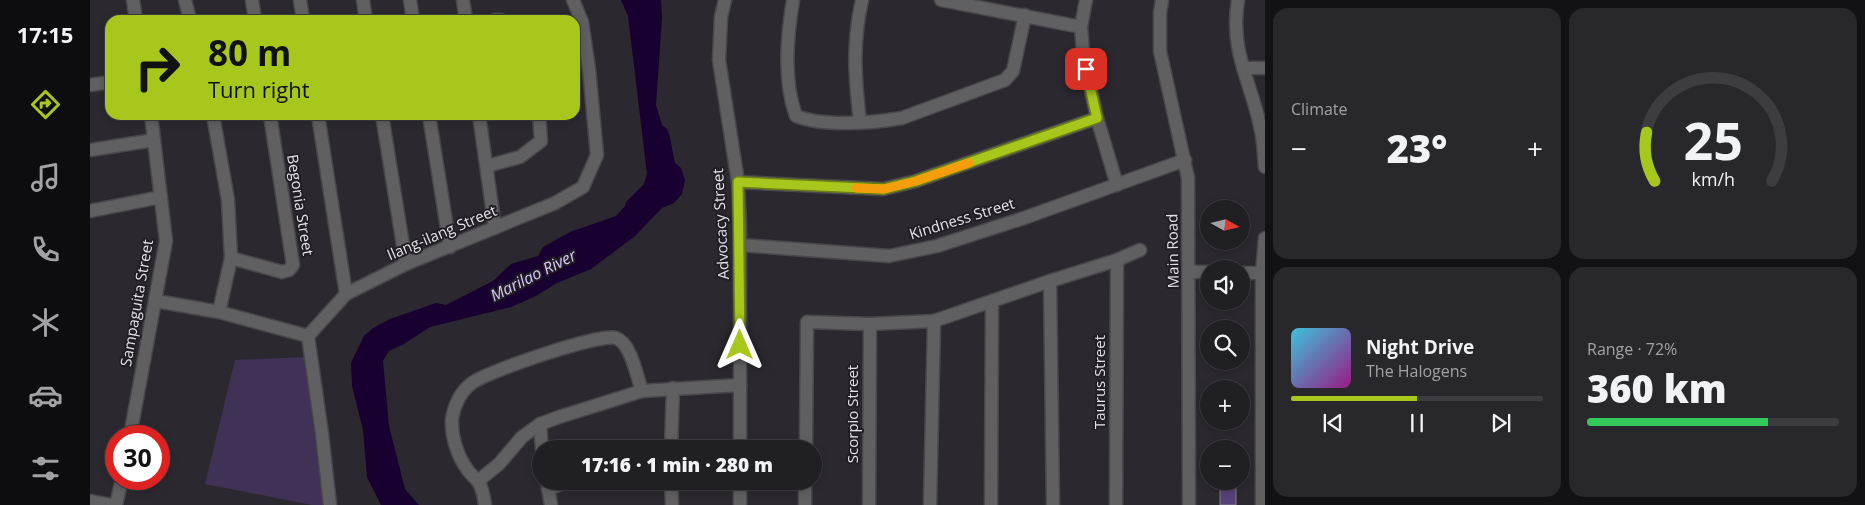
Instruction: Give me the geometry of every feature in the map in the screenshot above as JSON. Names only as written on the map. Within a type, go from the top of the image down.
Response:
[{"type":"street","points":[[135,0],[136,15]]},
{"type":"street","points":[[185,0],[189,15]]},
{"type":"street","points":[[252,0],[254,15]]},
{"type":"street","points":[[300,0],[303,15]]},
{"type":"street","points":[[363,0],[365,15]]},
{"type":"street","points":[[410,0],[412,15]]},
{"type":"street","points":[[463,0],[465,15]]},
{"type":"street","name":"Ilang-ilang Street","points":[[573,0],[579,15]]},
{"type":"street","name":"Advocacy Street","points":[[725,0],[721,17],[719,60],[738,182],[740,245],[740,440]]},
{"type":"street","points":[[793,0],[787,71],[791,102],[796,116],[810,121],[860,122],[902,118],[1005,80],[1013,71],[1025,15]]},
{"type":"street","points":[[860,122],[854,72],[856,28],[862,0]]},
{"type":"street","points":[[941,0],[1081,27]]},
{"type":"street","points":[[1086,0],[1081,27],[1083,53],[1097,118],[1117,185]]},
{"type":"street","name":"Main Road","points":[[1162,0],[1160,51],[1188,178],[1190,505]]},
{"type":"street","points":[[1238,0],[1234,19],[1236,45],[1263,135],[1265,167]]},
{"type":"street","name":"Ilang-ilang Street","points":[[308,336],[346,294],[406,264],[555,203],[583,187],[597,156],[588,60],[580,17]]},
{"type":"street","points":[[1243,68],[1265,68]]},
{"type":"street","points":[[90,84],[105,82]]},
{"type":"street","points":[[738,182],[884,189],[916,181],[1097,118]]},
{"type":"street","name":"Sampaguita Street","points":[[132,425],[166,240],[152,120]]},
{"type":"street","points":[[214,120],[228,200],[232,258],[219,312]]},
{"type":"street","name":"Begonia Street","points":[[232,258],[282,272],[289,270],[293,266],[271,120]]},
{"type":"street","points":[[319,120],[346,294]]},
{"type":"street","points":[[383,120],[406,264]]},
{"type":"street","points":[[430,120],[450,247]]},
{"type":"street","points":[[481,120],[495,228]]},
{"type":"street","points":[[487,166],[520,157],[541,141],[539,120]]},
{"type":"street","points":[[90,150],[154,140]]},
{"type":"street","name":"Kindness Street","points":[[740,245],[889,256],[937,246],[1185,160]]},
{"type":"street","points":[[90,211],[161,197]]},
{"type":"street","points":[[1262,505],[1265,238]]},
{"type":"street","points":[[806,440],[807,322],[870,324],[934,322],[1050,281],[1117,260],[1140,250]]},
{"type":"street","name":"Taurus Street","points":[[1116,505],[1117,260]]},
{"type":"street","points":[[1190,272],[1200,272]]},
{"type":"street","points":[[1250,273],[1264,273]]},
{"type":"street","points":[[1050,281],[1053,505]]},
{"type":"street","points":[[156,301],[219,312],[308,336],[330,505]]},
{"type":"street","points":[[991,505],[992,301]]},
{"type":"street","points":[[930,505],[934,322]]},
{"type":"street","name":"Scorpio Street","points":[[869,505],[870,324]]},
{"type":"street","points":[[485,505],[478,481],[466,468],[455,448],[452,419],[458,398],[472,383],[501,368],[531,357],[603,339],[616,338],[627,346],[642,391]]},
{"type":"street","points":[[478,481],[499,464],[522,437],[540,424],[642,391],[740,385]]},
{"type":"street","points":[[671,440],[673,388]]},
{"type":"street","points":[[540,424],[541,440]]},
{"type":"street","points":[[116,505],[119,490]]},
{"type":"street","points":[[548,490],[551,505]]},
{"type":"street","points":[[671,490],[672,505]]},
{"type":"street","points":[[740,490],[740,505]]},
{"type":"street","points":[[805,490],[805,505]]},
{"type":"street","points":[[90,501],[111,505]]},
{"type":"shaded area","points":[[305,357],[323,505],[312,505],[205,484],[235,360]]},
{"type":"water","name":"Marilao River","points":[[621,0],[661,0],[662,18],[656,105],[662,125],[667,129],[670,137],[675,163],[681,168],[685,180],[682,194],[674,203],[662,208],[634,237],[591,269],[557,283],[534,297],[511,307],[430,327],[404,344],[389,351],[383,361],[389,426],[405,489],[419,505],[381,505],[367,477],[363,430],[352,386],[351,363],[364,336],[373,328],[390,319],[436,303],[446,305],[493,281],[511,264],[538,256],[543,247],[570,232],[616,216],[625,206],[626,202],[644,184],[647,174],[628,16]]},
{"type":"building","points":[[1220,490],[1236,490],[1236,505],[1220,505]]},
{"type":"slow traffic","points":[[856,188],[884,189],[916,181],[969,163]]},
{"type":"route","points":[[740,345],[738,182],[884,189],[916,181],[1097,118],[1086,69]]}]
